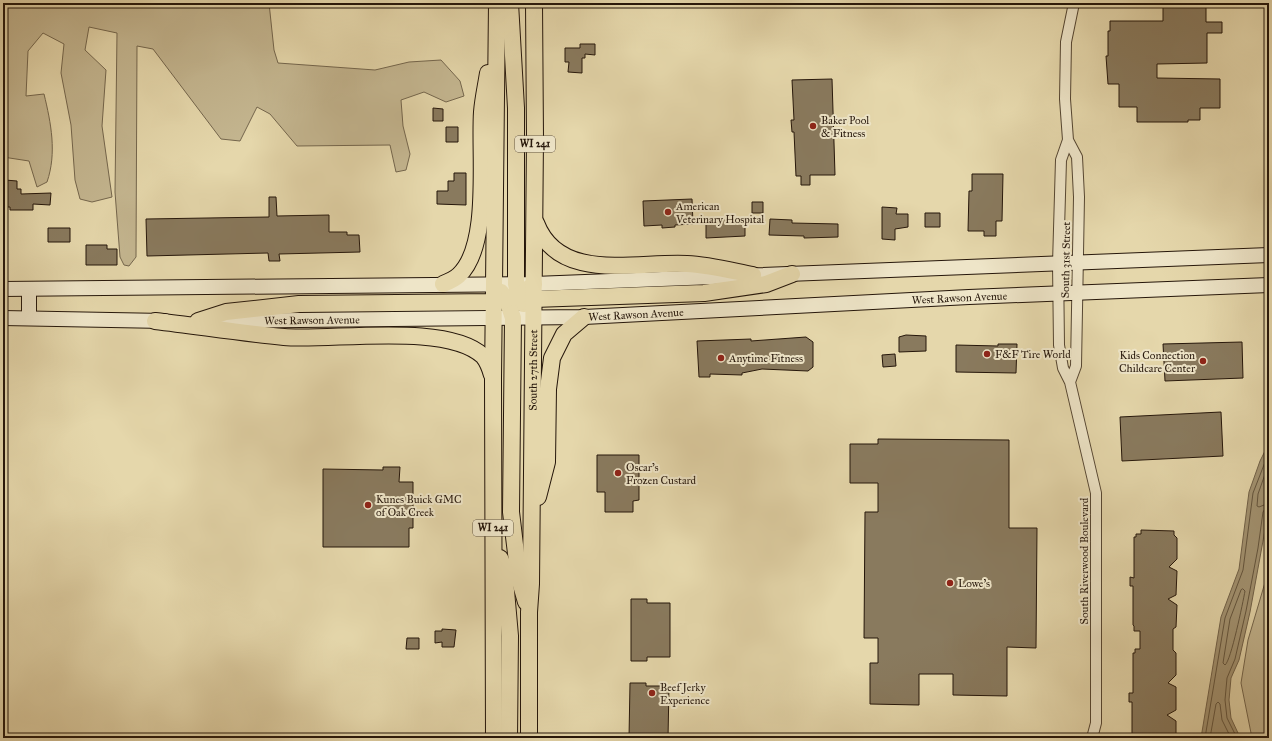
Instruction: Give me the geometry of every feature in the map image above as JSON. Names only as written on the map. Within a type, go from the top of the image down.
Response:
[{"type":"main road","points":[[510,3],[516,108],[517,299],[511,512],[519,578],[529,612]]},
{"type":"main road","name":"South 27th Street","points":[[517,299],[535,221],[534,3]]},
{"type":"main road","points":[[443,284],[459,275],[464,268],[476,239],[481,215],[482,111],[497,10]]},
{"type":"main road","name":"South 27th Street","points":[[497,10],[494,284],[517,299],[534,318],[531,584],[529,612],[529,738]]},
{"type":"main road","points":[[535,221],[540,234],[550,248],[566,257],[584,262],[617,267],[687,264],[753,275]]},
{"type":"main road","name":"West Rawson Avenue","points":[[517,299],[753,275],[1269,255]]},
{"type":"main road","points":[[198,321],[226,312],[299,304],[704,293],[766,284],[792,274]]},
{"type":"main road","name":"West Rawson Avenue","points":[[3,289],[494,284],[517,299],[534,318],[584,317],[1269,285]]},
{"type":"main road","points":[[29,289],[29,318]]},
{"type":"main road","points":[[494,318],[517,299]]},
{"type":"main road","points":[[532,522],[547,462],[548,389],[552,358],[564,334],[584,317]]},
{"type":"main road","name":"West Rawson Avenue","points":[[3,318],[198,321],[494,318]]},
{"type":"main road","name":"WI 241","points":[[494,318],[494,738]]},
{"type":"main road","points":[[155,320],[285,337],[416,336],[441,339],[465,346],[483,356],[488,363],[493,379]]},
{"type":"main road","points":[[494,535],[504,568],[510,636],[509,738]]},
{"type":"main road","points":[[529,720],[538,738]]},
{"type":"street","name":"South 31st Street","points":[[1058,294],[1061,160],[1068,140],[1065,99],[1066,42],[1074,3]]},
{"type":"street","name":"South 31st Street","points":[[1068,140],[1077,157],[1079,197],[1076,366],[1070,382]]},
{"type":"street","name":"South Riverwood Boulevard","points":[[1058,294],[1058,345],[1063,368],[1070,382],[1096,493],[1096,723],[1092,738]]},
{"type":"shaded area","points":[[3,3],[269,3],[274,50],[278,63],[375,70],[409,62],[441,60],[460,81],[464,96],[446,102],[424,92],[401,100],[403,126],[410,154],[406,170],[396,172],[390,145],[297,146],[270,114],[257,107],[240,141],[221,139],[153,49],[137,46],[136,257],[129,266],[124,265],[120,257],[115,192],[117,33],[89,27],[85,50],[106,70],[102,126],[112,197],[92,202],[80,199],[75,180],[71,125],[61,73],[64,44],[43,33],[28,51],[26,96],[44,94],[52,138],[52,160],[47,182],[37,187],[29,161],[3,157]]},
{"type":"shaded area","points":[[1269,569],[1269,738],[1252,738],[1241,683],[1248,640]]},
{"type":"water","points":[[1269,443],[1269,508],[1250,612],[1239,660],[1231,678],[1229,700],[1231,718],[1238,733],[1243,738],[1201,738],[1221,617],[1239,569],[1249,492],[1260,461]]},
{"type":"building","points":[[1163,3],[1206,5],[1206,22],[1222,22],[1222,33],[1207,33],[1207,63],[1157,64],[1157,78],[1220,79],[1220,108],[1200,108],[1200,120],[1188,120],[1188,122],[1137,122],[1137,107],[1119,107],[1119,84],[1108,84],[1106,56],[1108,56],[1108,31],[1110,31],[1110,21],[1163,21]]},
{"type":"building","points":[[580,44],[595,44],[595,55],[585,54],[585,58],[582,58],[582,73],[568,72],[569,62],[565,62],[565,48],[580,48]]},
{"type":"building","name":"Baker Pool & Fitness","points":[[832,79],[835,175],[810,175],[810,185],[801,185],[801,176],[796,176],[794,132],[792,132],[791,120],[794,120],[792,80]]},
{"type":"building","points":[[433,108],[443,109],[443,121],[433,121]]},
{"type":"building","points":[[446,127],[458,127],[458,142],[446,142]]},
{"type":"building","points":[[454,173],[466,173],[466,205],[437,204],[437,191],[448,191],[448,181],[454,181]]},
{"type":"building","points":[[972,174],[1003,174],[1002,221],[996,221],[996,236],[984,236],[984,231],[968,231],[969,191],[972,191]]},
{"type":"building","points":[[5,180],[17,181],[17,189],[21,189],[21,194],[51,193],[50,205],[33,204],[33,210],[10,210],[10,207],[5,207]]},
{"type":"building","points":[[269,197],[276,197],[277,216],[329,215],[329,232],[347,232],[347,235],[359,235],[360,252],[279,254],[280,261],[269,261],[268,253],[147,256],[146,219],[269,217]]},
{"type":"building","name":"American Veterinary Hospital","points":[[692,199],[693,224],[675,225],[675,227],[662,228],[662,225],[644,226],[643,201]]},
{"type":"building","points":[[752,202],[763,202],[763,213],[752,213]]},
{"type":"building","points":[[882,207],[897,208],[896,214],[908,214],[908,227],[895,229],[895,240],[882,239]]},
{"type":"building","points":[[925,213],[940,213],[940,227],[925,227]]},
{"type":"building","points":[[720,219],[745,219],[745,236],[706,238],[706,221],[720,221]]},
{"type":"building","points":[[770,219],[792,220],[792,223],[838,224],[838,237],[804,238],[804,236],[769,235]]},
{"type":"building","points":[[48,228],[70,228],[70,242],[48,242]]},
{"type":"building","points":[[86,245],[107,245],[107,249],[117,249],[117,265],[86,265]]},
{"type":"building","points":[[906,335],[926,336],[926,351],[899,352],[899,337]]},
{"type":"building","points":[[806,337],[813,342],[813,367],[808,371],[762,369],[742,373],[742,375],[710,374],[710,377],[699,377],[697,341],[751,339],[751,341]]},
{"type":"building","name":"Kids Connection Childcare Center","points":[[1242,342],[1243,378],[1165,381],[1163,344]]},
{"type":"building","name":"F&F Tire World","points":[[998,344],[1017,344],[1016,373],[956,372],[956,345],[998,346]]},
{"type":"building","points":[[895,354],[896,366],[883,367],[882,355]]},
{"type":"building","points":[[1221,412],[1223,456],[1122,461],[1120,417]]},
{"type":"building","name":"Lowe's","points":[[878,439],[1009,440],[1009,528],[1037,528],[1036,648],[1007,647],[1007,696],[953,695],[953,674],[919,674],[919,705],[870,704],[870,663],[878,663],[878,638],[864,638],[865,512],[878,512],[878,483],[850,483],[850,444],[878,444]]},
{"type":"building","name":"Oscar's Frozen Custard","points":[[597,455],[639,455],[639,500],[633,501],[633,512],[605,512],[605,492],[597,492]]},
{"type":"building","name":"Kunes Buick GMC of Oak Creek","points":[[383,467],[400,467],[399,482],[413,482],[413,528],[409,528],[409,547],[323,547],[323,469],[383,470]]},
{"type":"building","points":[[1141,530],[1174,531],[1174,535],[1177,538],[1177,559],[1169,567],[1177,571],[1176,595],[1168,599],[1177,605],[1176,627],[1173,629],[1173,650],[1176,653],[1176,675],[1168,683],[1176,687],[1176,710],[1167,715],[1176,721],[1176,738],[1132,738],[1132,702],[1129,702],[1129,693],[1133,693],[1133,653],[1135,653],[1135,649],[1140,649],[1140,631],[1134,631],[1133,586],[1130,586],[1130,577],[1134,578],[1134,537],[1136,537],[1136,534],[1141,534]]},
{"type":"building","points":[[631,599],[647,599],[647,603],[670,603],[670,657],[647,657],[647,661],[631,661]]},
{"type":"building","points":[[442,629],[456,630],[454,647],[442,647],[442,642],[435,643],[435,631],[442,631]]},
{"type":"building","points":[[407,638],[419,638],[419,649],[406,649]]},
{"type":"building","points":[[630,683],[646,683],[646,686],[669,686],[668,738],[629,738]]},
{"type":"place","name":"Baker Pool & Fitness","points":[[813,126]]},
{"type":"place","name":"American Veterinary Hospital","points":[[668,212]]},
{"type":"place","name":"F&F Tire World","points":[[987,354]]},
{"type":"place","name":"Anytime Fitness","points":[[721,358]]},
{"type":"place","name":"Kids Connection Childcare Center","points":[[1203,361]]},
{"type":"place","name":"Oscar's Frozen Custard","points":[[618,473]]},
{"type":"place","name":"Kunes Buick GMC of Oak Creek","points":[[368,505]]},
{"type":"place","name":"Lowe's","points":[[950,583]]},
{"type":"place","name":"Beef Jerky Experience","points":[[652,693]]}]
